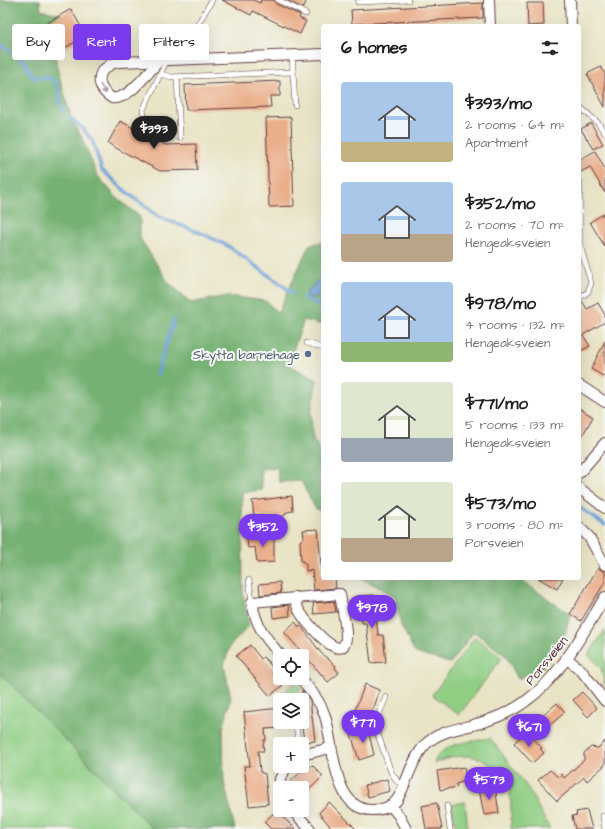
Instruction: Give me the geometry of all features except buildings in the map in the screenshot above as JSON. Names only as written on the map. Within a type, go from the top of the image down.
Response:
[{"type":"street","points":[[489,0],[490,24]]},
{"type":"street","points":[[570,0],[571,24]]},
{"type":"street","points":[[209,58],[321,54]]},
{"type":"street","points":[[164,60],[130,92],[121,98],[112,98],[102,88],[100,75],[106,67],[111,64],[164,60]]},
{"type":"street","points":[[581,386],[605,402]]},
{"type":"street","points":[[581,471],[605,443]]},
{"type":"street","points":[[581,490],[605,508]]},
{"type":"street","points":[[581,529],[589,537],[605,565]]},
{"type":"street","points":[[275,649],[264,636],[258,625],[252,602],[295,598],[340,594],[346,636],[344,645],[335,649],[328,644],[299,612],[295,598]]},
{"type":"street","name":"Porsveien","points":[[391,806],[397,800],[419,753],[432,739],[448,731],[488,721],[516,708],[540,689],[566,658],[605,597]]},
{"type":"street","points":[[566,658],[581,670],[605,701]]},
{"type":"street","points":[[306,685],[319,702],[325,717],[330,748],[342,785],[351,802],[356,807],[368,810],[381,810],[391,806],[399,816],[406,829]]},
{"type":"street","points":[[309,752],[330,748]]},
{"type":"street","points":[[299,817],[310,829]]},
{"type":"lane","points":[[198,24],[212,0]]},
{"type":"lane","points":[[278,0],[306,14]]},
{"type":"lane","points":[[358,2],[408,0]]},
{"type":"lane","points":[[292,55],[295,105]]},
{"type":"lane","points":[[163,127],[154,127],[147,122],[143,110],[161,74],[164,60]]},
{"type":"lane","points":[[161,74],[168,77],[177,77],[293,72]]},
{"type":"lane","points":[[177,77],[180,138]]},
{"type":"lane","points":[[581,108],[605,133]]},
{"type":"lane","points":[[581,248],[591,283],[588,292],[581,297]]},
{"type":"lane","points":[[307,343],[321,347]]},
{"type":"lane","points":[[249,580],[252,602]]},
{"type":"lane","points":[[386,697],[376,722],[377,732],[391,772],[397,782],[404,785]]},
{"type":"lane","points":[[446,806],[450,829]]},
{"type":"lane","points":[[603,816],[605,829]]},
{"type":"green space","points":[[0,0],[40,0],[41,10],[69,16],[62,24],[12,24],[12,60],[56,60],[72,121],[82,138],[97,175],[116,197],[140,217],[140,238],[168,282],[191,303],[227,296],[266,301],[278,313],[309,245],[321,242],[321,324],[304,320],[288,364],[317,380],[311,414],[313,439],[321,451],[321,511],[315,508],[301,481],[279,482],[277,467],[261,469],[262,490],[242,492],[243,593],[249,626],[230,646],[224,665],[231,698],[223,729],[224,782],[235,829],[153,829],[0,673]]},
{"type":"green space","points":[[364,580],[521,580],[570,614],[564,639],[543,667],[518,679],[506,656],[474,632],[450,663],[415,653],[401,625],[395,596]]},
{"type":"green space","points":[[605,630],[605,685],[601,668],[588,655]]},
{"type":"green space","points":[[475,637],[502,658],[459,715],[432,695]]},
{"type":"green space","points":[[0,673],[153,829],[0,829]]},
{"type":"green space","points":[[292,685],[298,685],[302,689],[298,693],[284,693]]},
{"type":"green space","points":[[490,738],[528,788],[550,829],[511,829],[511,801],[508,785],[505,779],[490,764],[475,757],[459,756],[434,764],[442,751],[449,747],[466,742]]},
{"type":"green space","points":[[465,802],[468,828],[456,829],[451,804]]},
{"type":"water","points":[[319,279],[321,280],[321,293],[314,298],[306,296],[307,292]]},
{"type":"waterway","points":[[0,44],[23,60],[33,77],[47,77],[57,84],[60,103],[64,112]]},
{"type":"waterway","points":[[70,117],[92,140],[102,170],[124,190],[159,217],[201,233],[228,246],[293,293]]},
{"type":"waterway","points":[[303,297],[321,307]]},
{"type":"waterway","points":[[157,374],[174,319]]},
{"type":"waterway","points":[[581,508],[605,525]]},
{"type":"place","name":"Skytta barnehage","points":[[308,354]]}]
